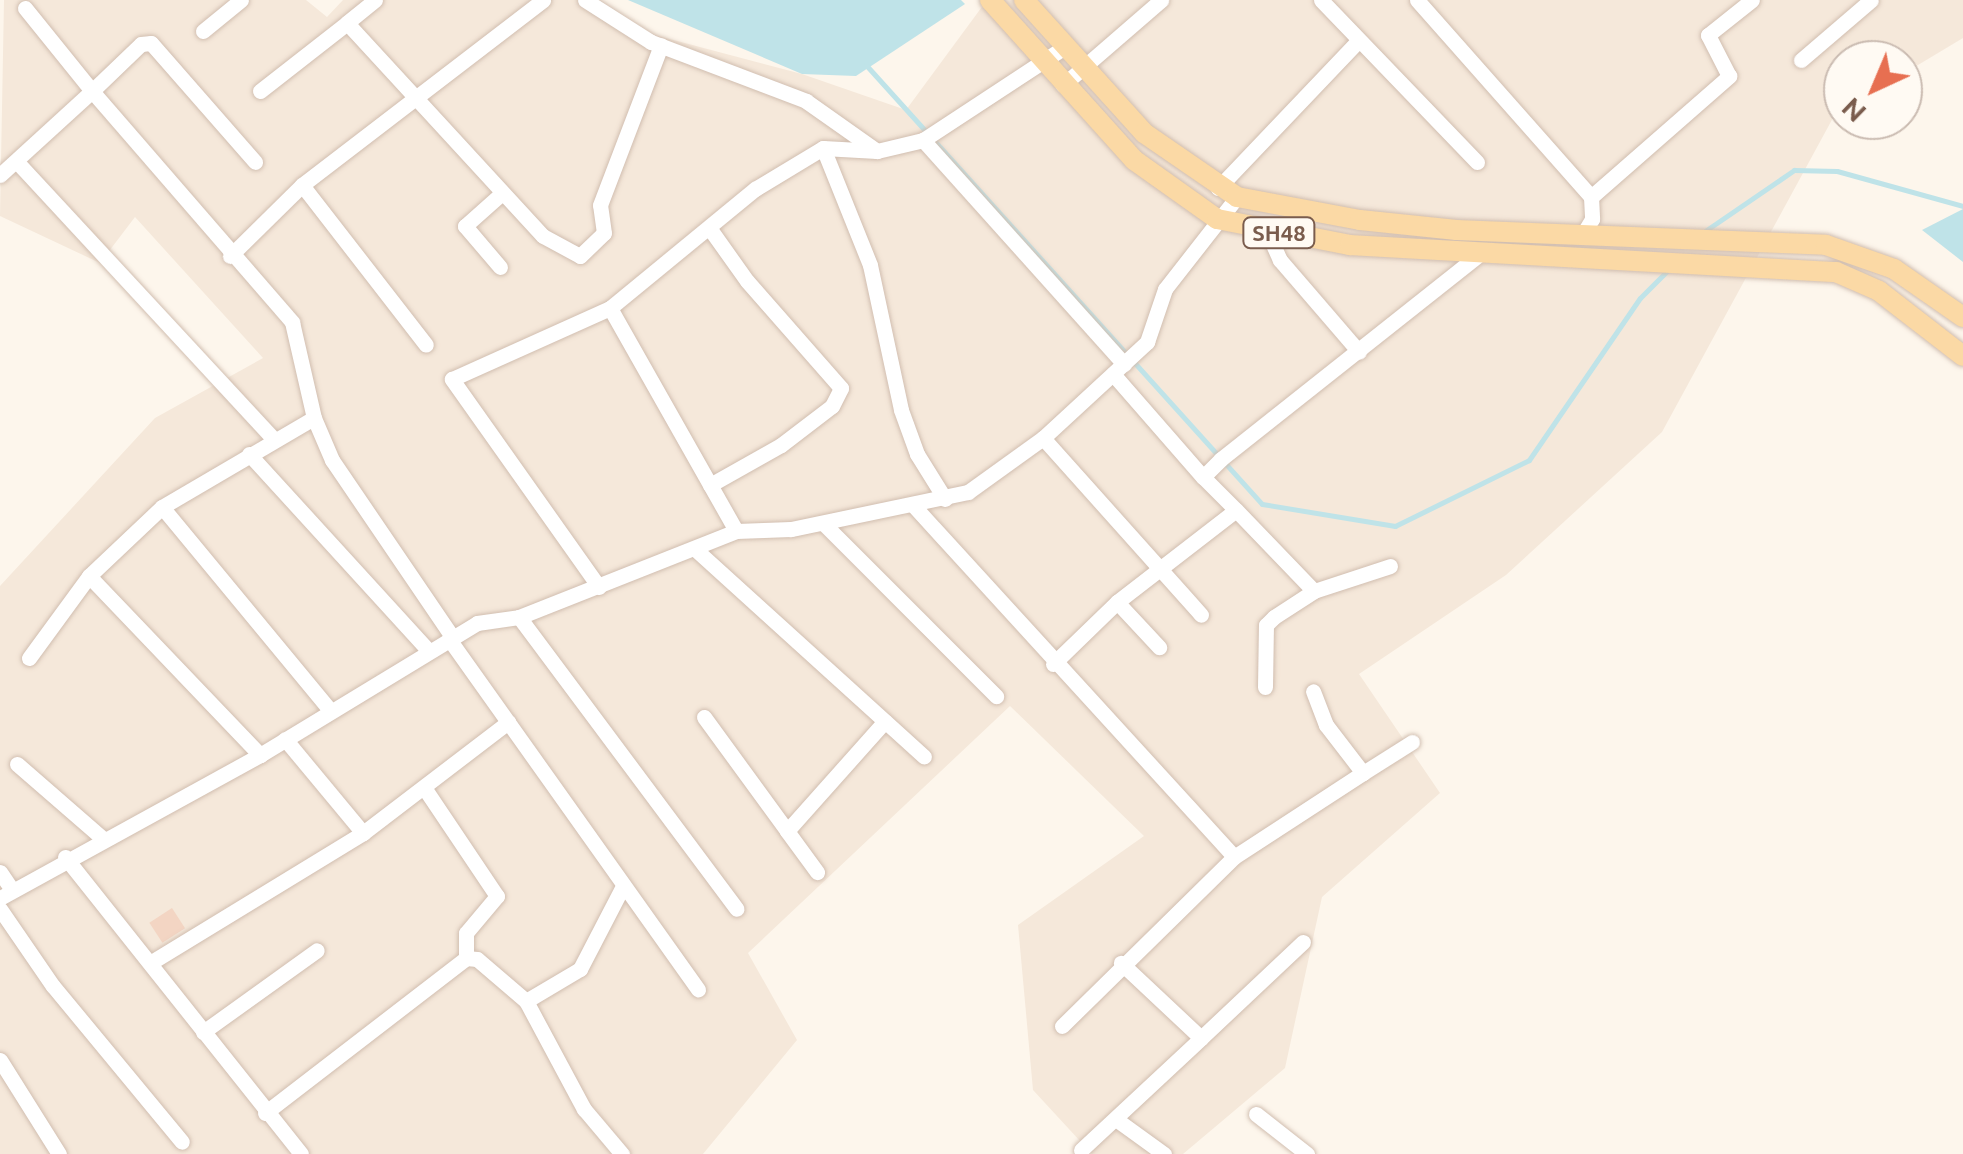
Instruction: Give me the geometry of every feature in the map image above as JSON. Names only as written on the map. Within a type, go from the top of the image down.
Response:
[{"type":"main road","name":"SH48","points":[[990,0],[1044,66],[1134,160],[1217,219],[1350,245],[1659,259],[1836,272],[1880,290],[1963,356]]},
{"type":"main road","name":"SH48","points":[[1024,0],[1144,132],[1228,192],[1360,220],[1858,252],[1894,269],[1963,317]]},
{"type":"street","points":[[203,31],[241,0]]},
{"type":"street","points":[[260,91],[375,0]]},
{"type":"street","points":[[230,256],[302,185],[542,0]]},
{"type":"street","points":[[584,0],[661,45],[806,101],[877,151]]},
{"type":"street","points":[[1063,84],[1160,0]]},
{"type":"street","points":[[1320,0],[1477,162]]},
{"type":"street","points":[[1417,0],[1592,198],[1592,220],[1583,234]]},
{"type":"street","points":[[1592,198],[1729,76],[1708,35],[1752,0]]},
{"type":"street","points":[[1802,60],[1871,0]]},
{"type":"street","points":[[26,8],[230,256],[292,322],[314,418],[340,472],[622,888],[698,990]]},
{"type":"street","points":[[347,23],[412,99],[543,236],[587,254],[604,233],[600,205],[661,45]]},
{"type":"street","points":[[0,872],[6,894],[66,857],[260,755],[427,649],[477,624],[519,617],[736,531],[823,523],[913,506],[945,499],[996,475],[1043,438],[1147,342],[1164,289],[1217,219],[1228,192],[1359,40]]},
{"type":"street","points":[[0,175],[18,163],[141,44],[151,44],[254,162]]},
{"type":"street","points":[[599,587],[452,379],[610,308],[756,189],[822,148],[877,151],[924,140],[1044,66],[1066,46]]},
{"type":"street","points":[[924,140],[1204,477],[1314,591]]},
{"type":"street","points":[[822,148],[870,265],[901,410],[917,454],[945,499]]},
{"type":"street","points":[[18,163],[273,438]]},
{"type":"street","points":[[302,185],[426,345]]},
{"type":"street","points":[[500,267],[466,226],[502,194]]},
{"type":"street","points":[[710,228],[841,388],[832,406],[781,445],[710,485]]},
{"type":"street","points":[[1267,231],[1280,260],[1360,352]]},
{"type":"street","points":[[1204,477],[1482,252]]},
{"type":"street","points":[[610,308],[736,531]]},
{"type":"street","points":[[29,658],[89,576],[162,507],[273,438],[314,418]]},
{"type":"street","points":[[1043,438],[1201,615]]},
{"type":"street","points":[[249,454],[427,649]]},
{"type":"street","points":[[913,506],[1053,664],[1234,857]]},
{"type":"street","points":[[162,507],[330,710]]},
{"type":"street","points":[[1053,664],[1117,602],[1236,510]]},
{"type":"street","points":[[823,523],[996,696]]},
{"type":"street","points":[[695,549],[924,758]]},
{"type":"street","points":[[1265,687],[1266,625],[1314,591],[1390,566]]},
{"type":"street","points":[[89,576],[260,755]]},
{"type":"street","points":[[1117,602],[1159,647]]},
{"type":"street","points":[[519,617],[737,909]]},
{"type":"street","points":[[1313,691],[1326,726],[1363,773]]},
{"type":"street","points":[[704,717],[817,872]]},
{"type":"street","points":[[150,963],[363,832],[508,722]]},
{"type":"street","points":[[786,831],[885,722]]},
{"type":"street","points":[[285,739],[363,832]]},
{"type":"street","points":[[1062,1026],[1121,963],[1234,857],[1412,742]]},
{"type":"street","points":[[17,764],[102,838]]},
{"type":"street","points":[[425,788],[497,896],[466,933],[466,958]]},
{"type":"street","points":[[66,857],[300,1154]]},
{"type":"street","points":[[526,1001],[580,968],[622,888]]},
{"type":"street","points":[[0,908],[53,986],[182,1142]]},
{"type":"street","points":[[1081,1150],[1303,942]]},
{"type":"street","points":[[203,1032],[316,950]]},
{"type":"street","points":[[466,958],[488,964],[526,1001],[584,1109],[622,1154]]},
{"type":"street","points":[[265,1113],[466,958]]},
{"type":"street","points":[[1121,963],[1200,1038]]},
{"type":"street","points":[[0,1060],[58,1154]]},
{"type":"street","points":[[1256,1114],[1306,1154]]},
{"type":"street","points":[[1117,1120],[1164,1154]]},
{"type":"shaded area","points":[[4,0],[306,0],[327,17],[343,0],[585,0],[632,29],[802,74],[906,110],[987,0],[1963,0],[1963,38],[1923,62],[1923,40],[1823,40],[1823,136],[1662,432],[1506,575],[1359,674],[1440,793],[1322,897],[1285,1068],[1183,1154],[1092,1154],[1033,1090],[1018,925],[1144,836],[1010,706],[748,953],[797,1040],[703,1154],[0,1154],[0,586],[155,418],[263,358],[135,217],[100,263],[0,216]]},
{"type":"water","points":[[628,0],[961,0],[965,4],[856,76],[802,74]]},
{"type":"water","points":[[1963,209],[1963,262],[1922,230]]},
{"type":"building","points":[[172,908],[185,928],[162,943],[149,923]]},
{"type":"waterway","points":[[866,65],[1262,504],[1395,526],[1529,460],[1640,298],[1670,268]]},
{"type":"waterway","points":[[1705,231],[1794,170],[1837,171],[1963,206]]}]
